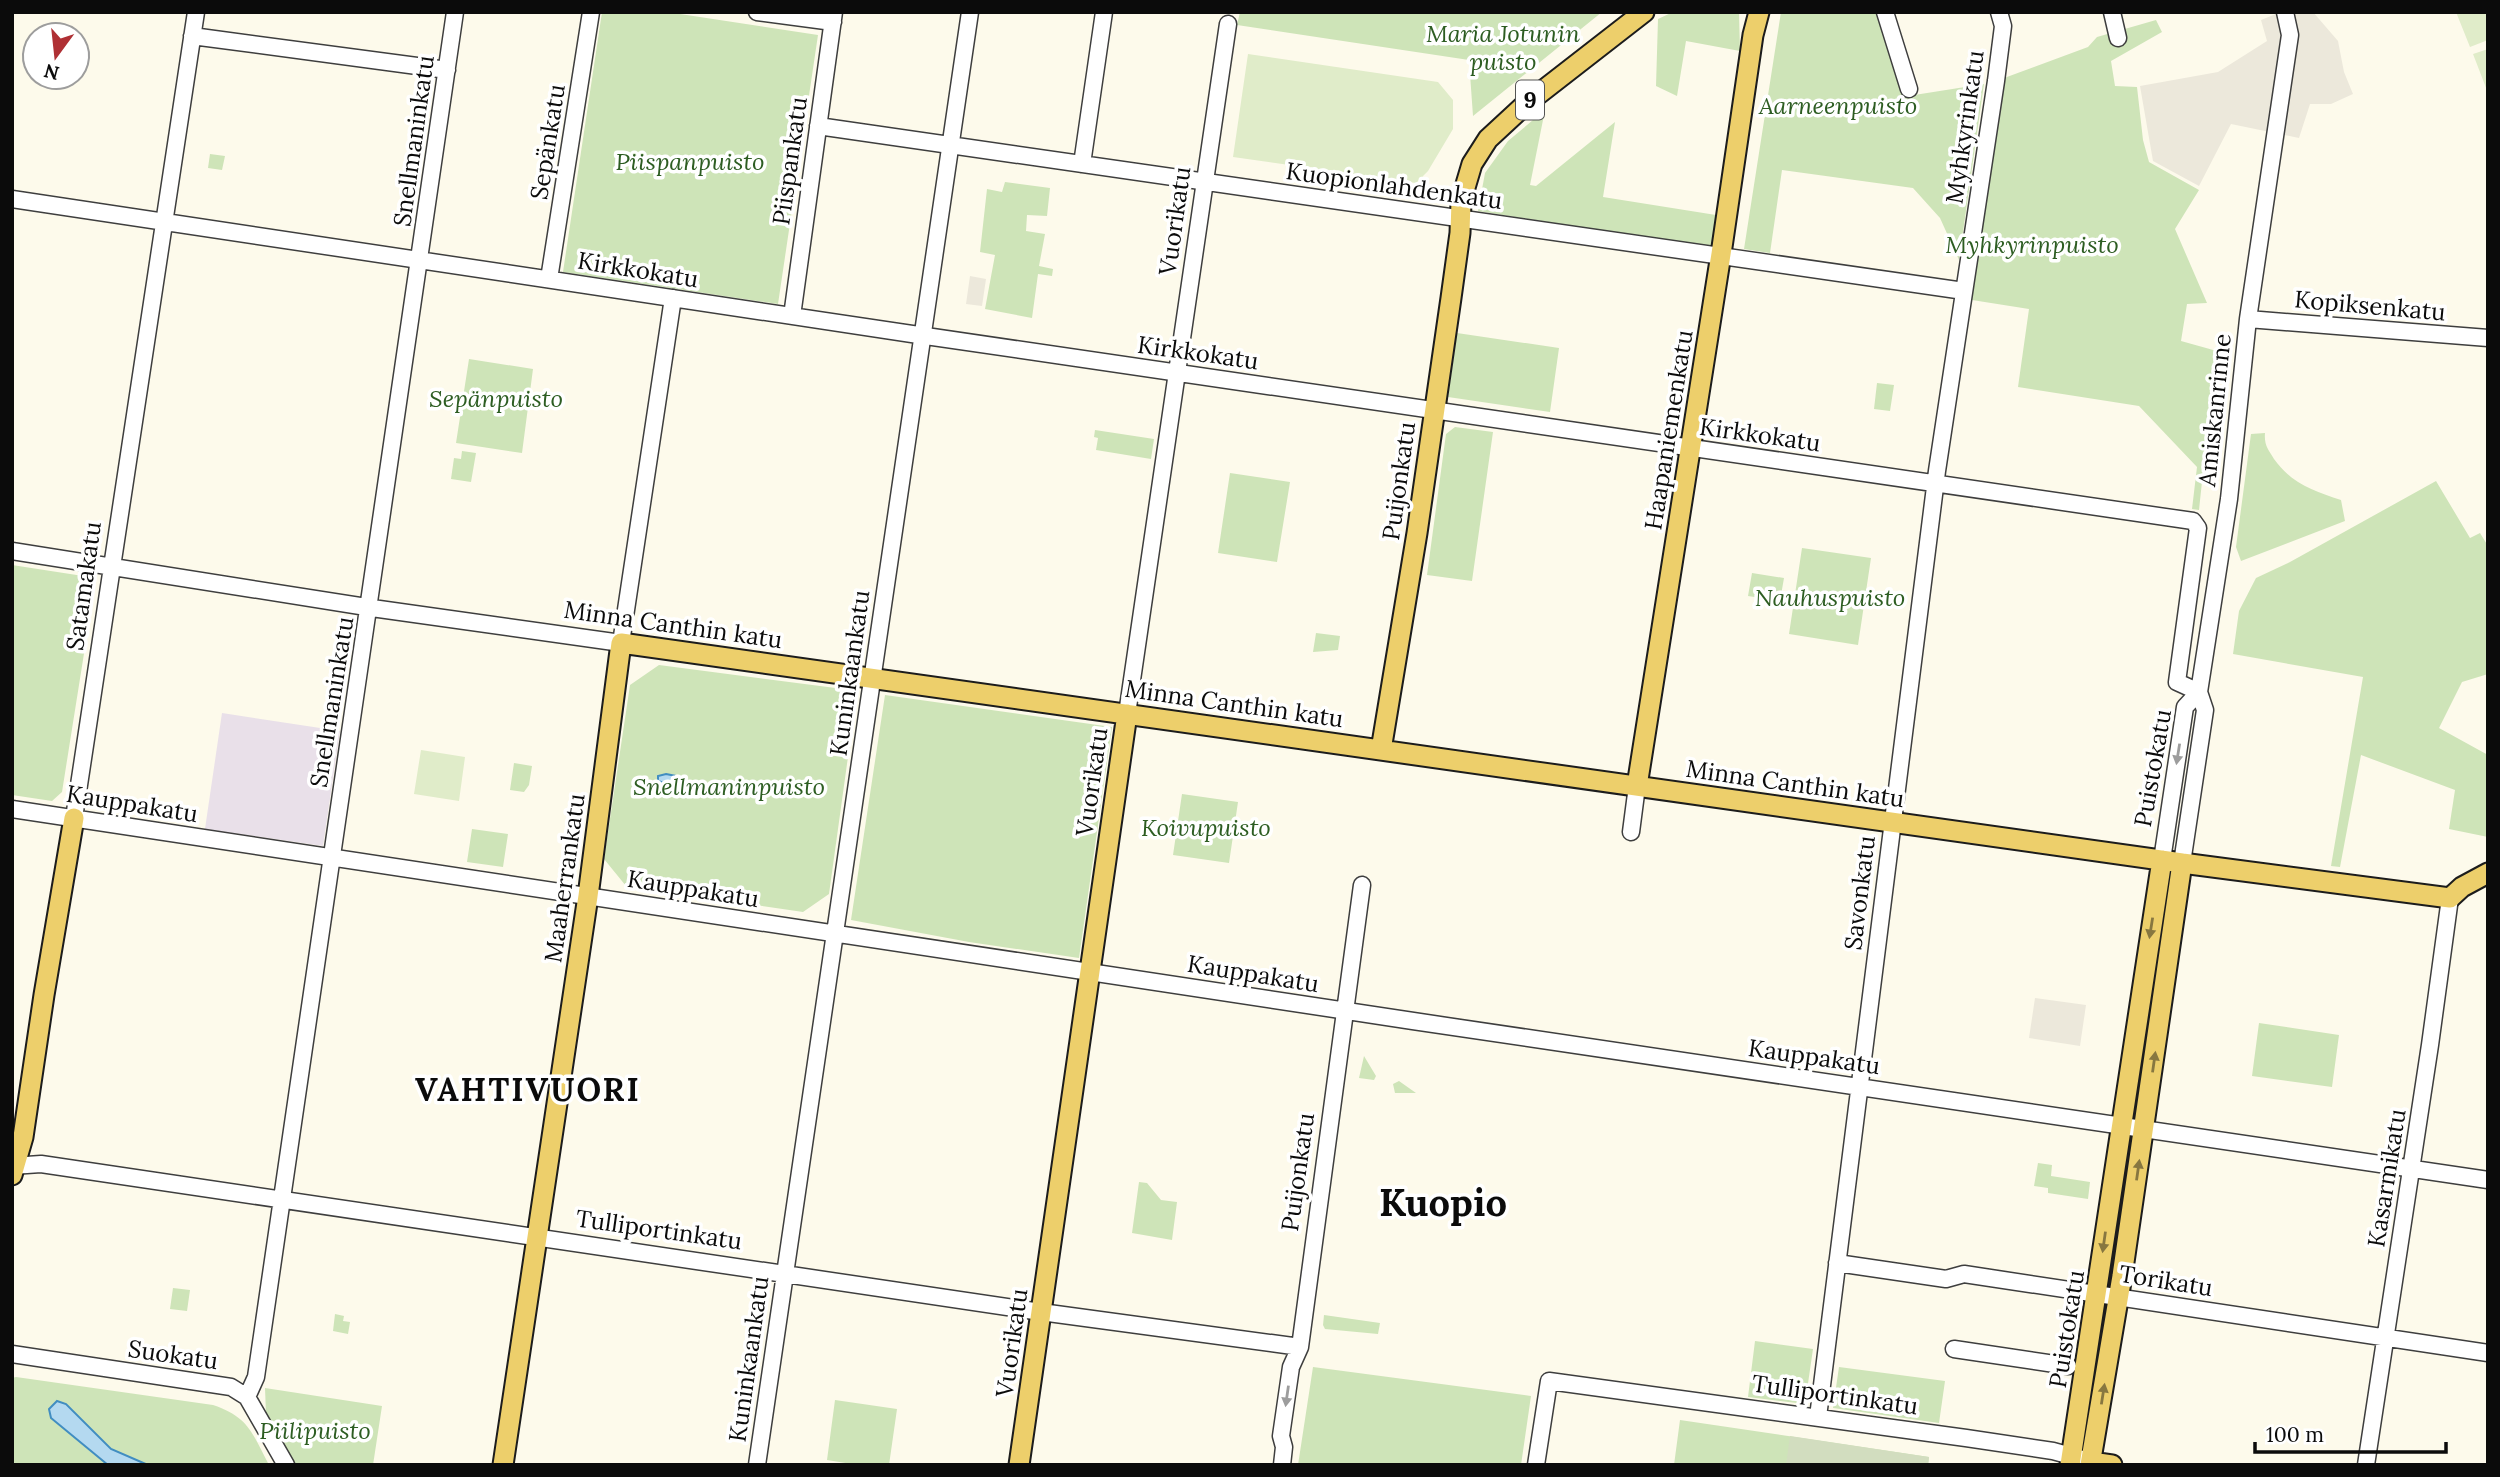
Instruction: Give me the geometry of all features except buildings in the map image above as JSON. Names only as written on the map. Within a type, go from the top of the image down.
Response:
[{"type":"main road","name":"9","points":[[1460,219],[1461,201],[1478,150],[1527,103],[1644,12]]},
{"type":"main road","name":"Haapaniemenkatu","points":[[1747,12],[1753,35]]},
{"type":"main road","name":"Haapaniemenkatu","points":[[1637,786],[1753,35],[1759,12]]},
{"type":"main road","name":"Puijonkatu","points":[[1381,750],[1455,272],[1460,219]]},
{"type":"main road","name":"Minna Canthin katu","points":[[621,643],[2182,863],[2450,898]]},
{"type":"main road","name":"Maaherrankatu","points":[[503,1465],[588,896],[621,643]]},
{"type":"main road","name":"Vuorikatu","points":[[1019,1465],[1095,973],[1127,714]]},
{"type":"main road","name":"Satamakatu","points":[[13,1169],[23,1137],[74,818]]},
{"type":"main road","name":"Puistokatu","points":[[2070,1460],[2162,860]]},
{"type":"main road","name":"Puistokatu","points":[[2091,1463],[2119,1297],[2182,863]]},
{"type":"main road","points":[[2450,898],[2462,887],[2488,873]]},
{"type":"main road","name":"Tulliportinkatu","points":[[2091,1463],[2112,1465]]},
{"type":"street","name":"Satamakatu","points":[[74,818],[196,12]]},
{"type":"street","name":"Snellmaninkatu","points":[[247,1396],[256,1377],[455,12]]},
{"type":"street","name":"Sepänkatu","points":[[549,279],[591,12]]},
{"type":"street","points":[[757,12],[834,17]]},
{"type":"street","name":"Kuninkaankatu","points":[[757,1465],[970,12]]},
{"type":"street","points":[[1082,164],[1104,12]]},
{"type":"street","points":[[1885,12],[1909,89]]},
{"type":"street","name":"Myhkyrinkatu","points":[[1964,291],[2003,26],[1999,12]]},
{"type":"street","points":[[2112,12],[2118,38]]},
{"type":"street","name":"Amiskanrinne","points":[[2199,692],[2228,499],[2248,319],[2290,35],[2285,12]]},
{"type":"street","name":"Piispankatu","points":[[792,316],[834,17]]},
{"type":"street","name":"Vuorikatu","points":[[1127,714],[1228,24]]},
{"type":"street","points":[[192,36],[447,70]]},
{"type":"street","name":"Kuopionlahdenkatu","points":[[818,126],[1964,291]]},
{"type":"street","name":"Kirkkokatu","points":[[12,199],[2193,521],[2198,528],[2177,682],[2199,692]]},
{"type":"street","name":"Savonkatu","points":[[1818,1417],[1892,822],[1964,291]]},
{"type":"street","name":"Maaherrankatu","points":[[621,643],[673,298]]},
{"type":"street","name":"Kopiksenkatu","points":[[2248,319],[2488,338]]},
{"type":"street","name":"Minna Canthin katu","points":[[12,551],[621,643]]},
{"type":"street","name":"Puistokatu","points":[[2162,860],[2185,707],[2199,692],[2205,710],[2182,863]]},
{"type":"street","name":"Haapaniemenkatu","points":[[1631,832],[1637,786]]},
{"type":"street","name":"Kauppakatu","points":[[12,808],[1095,973],[2488,1180]]},
{"type":"street","name":"Puijonkatu","points":[[1282,1465],[1284,1447],[1281,1436],[1291,1367],[1300,1347],[1362,885]]},
{"type":"street","name":"Kasarmikatu","points":[[2367,1465],[2450,898]]},
{"type":"street","name":"Tulliportinkatu","points":[[13,1169],[41,1164],[1300,1347]]},
{"type":"street","name":"Torikatu","points":[[1837,1263],[1946,1279],[1964,1274],[2488,1353]]},
{"type":"street","points":[[1954,1349],[2068,1366]]},
{"type":"street","name":"Suokatu","points":[[12,1354],[231,1387],[247,1396]]},
{"type":"street","name":"Tulliportinkatu","points":[[1536,1465],[1549,1381],[2028,1447],[2070,1460],[2091,1463]]},
{"type":"street","points":[[247,1396],[286,1465]]},
{"type":"shaded area","points":[[2281,12],[2313,12],[2338,41],[2344,72],[2353,94],[2331,104],[2310,104],[2299,138],[2231,124],[2199,186],[2153,161],[2140,86],[2218,72],[2267,41],[2261,20]]},
{"type":"shaded area","points":[[970,276],[986,279],[982,306],[966,304]]},
{"type":"shaded area","points":[[222,713],[340,731],[323,846],[205,829]]},
{"type":"shaded area","points":[[2035,998],[2086,1005],[2080,1046],[2029,1038]]},
{"type":"green space","name":"Piispanpuisto","points":[[602,12],[667,12],[818,35],[778,304],[563,272]]},
{"type":"green space","name":"Maria Jotunin puisto","points":[[1240,12],[1602,12],[1473,116],[1469,60],[1237,25]]},
{"type":"green space","points":[[1673,12],[1739,12],[1740,51],[1686,41],[1677,96],[1656,86],[1658,19]]},
{"type":"green space","name":"Aarneenpuisto","points":[[1781,12],[1885,12],[1908,96],[1984,84],[1959,260],[1940,218],[1913,188],[1782,170],[1770,253],[1744,249]]},
{"type":"green space","points":[[2456,12],[2488,12],[2488,40],[2470,47]]},
{"type":"green space","name":"Myhkyrinpuisto","points":[[2156,20],[2162,32],[2111,61],[2115,86],[2137,87],[2143,140],[2149,162],[2199,190],[2175,229],[2207,303],[2187,304],[2181,341],[2224,353],[2212,386],[2199,510],[2192,509],[2197,467],[2139,406],[2018,387],[2029,309],[1972,300],[1964,291],[1996,81],[2088,47],[2097,37]]},
{"type":"green space","points":[[2488,49],[2488,93],[2473,54]]},
{"type":"green space","points":[[1248,54],[1438,82],[1453,100],[1453,129],[1428,171],[1416,183],[1233,157]]},
{"type":"green space","points":[[1545,110],[1530,185],[1536,186],[1615,122],[1603,197],[1716,215],[1717,249],[1478,211],[1485,173],[1508,141]]},
{"type":"green space","points":[[210,154],[225,156],[222,170],[208,168]]},
{"type":"green space","points":[[1005,182],[1050,188],[1047,216],[1027,215],[1026,231],[1045,234],[1039,266],[1053,269],[1052,276],[1038,274],[1032,318],[985,309],[995,255],[980,252],[987,189],[1002,192]]},
{"type":"green space","points":[[1457,333],[1559,348],[1550,412],[1448,397]]},
{"type":"green space","name":"Sepänpuisto","points":[[469,359],[533,369],[522,453],[456,443]]},
{"type":"green space","points":[[1877,383],[1894,385],[1890,411],[1874,409]]},
{"type":"green space","points":[[1455,427],[1493,432],[1472,581],[1427,575],[1446,434]]},
{"type":"green space","points":[[1095,430],[1154,439],[1151,459],[1096,450],[1098,438],[1094,437]]},
{"type":"green space","points":[[2265,433],[2267,447],[2288,474],[2304,485],[2341,500],[2345,521],[2241,561],[2236,547],[2251,434]]},
{"type":"green space","points":[[462,451],[476,453],[471,482],[451,479],[454,458],[461,459]]},
{"type":"green space","points":[[1230,473],[1290,482],[1277,562],[1218,553]]},
{"type":"green space","points":[[2436,481],[2470,538],[2480,533],[2488,546],[2488,674],[2462,682],[2439,728],[2488,755],[2488,837],[2449,829],[2455,790],[2361,755],[2340,867],[2331,866],[2363,677],[2233,654],[2239,611],[2256,578]]},
{"type":"green space","name":"Nauhuspuisto","points":[[1802,548],[1871,558],[1858,645],[1789,634]]},
{"type":"green space","points":[[12,565],[96,578],[62,792],[52,801],[12,795]]},
{"type":"green space","points":[[1752,573],[1784,578],[1780,601],[1748,596]]},
{"type":"green space","points":[[1316,633],[1340,636],[1338,650],[1313,652]]},
{"type":"green space","name":"Snellmaninpuisto","points":[[659,665],[851,690],[856,699],[829,894],[803,912],[626,886],[604,859],[630,685]]},
{"type":"green space","points":[[885,695],[1112,727],[1079,958],[969,942],[851,920]]},
{"type":"green space","points":[[421,750],[465,757],[459,801],[414,794]]},
{"type":"green space","points":[[514,763],[532,766],[529,785],[524,792],[510,790]]},
{"type":"green space","name":"Koivupuisto","points":[[1182,794],[1238,802],[1229,863],[1173,855]]},
{"type":"green space","points":[[472,829],[508,834],[503,867],[467,862]]},
{"type":"green space","points":[[2259,1023],[2339,1035],[2332,1087],[2252,1076]]},
{"type":"green space","points":[[1364,1056],[1376,1076],[1374,1080],[1359,1078]]},
{"type":"green space","points":[[1399,1081],[1416,1093],[1395,1093],[1393,1084]]},
{"type":"green space","points":[[2038,1163],[2052,1165],[2051,1176],[2090,1182],[2088,1199],[2048,1193],[2048,1188],[2034,1186]]},
{"type":"green space","points":[[1139,1182],[1147,1183],[1161,1200],[1177,1202],[1172,1240],[1132,1233]]},
{"type":"green space","points":[[173,1288],[190,1290],[187,1311],[170,1309]]},
{"type":"green space","points":[[335,1314],[344,1316],[343,1321],[350,1322],[348,1334],[333,1331]]},
{"type":"green space","points":[[1324,1315],[1380,1323],[1378,1334],[1325,1329]]},
{"type":"green space","points":[[1755,1341],[1813,1349],[1805,1404],[1748,1397]]},
{"type":"green space","points":[[1313,1367],[1531,1396],[1521,1465],[1298,1465]]},
{"type":"green space","points":[[1839,1367],[1945,1381],[1939,1423],[1833,1408]]},
{"type":"green space","points":[[12,1378],[213,1405],[242,1421],[269,1465],[12,1465]]},
{"type":"green space","name":"Piilipuisto","points":[[265,1388],[382,1406],[373,1465],[293,1465],[266,1414]]},
{"type":"green space","points":[[835,1400],[897,1409],[889,1465],[858,1465],[827,1460]]},
{"type":"green space","points":[[1680,1420],[1929,1457],[1928,1465],[1674,1465]]},
{"type":"green space","points":[[1790,1436],[1929,1457],[1928,1465],[1786,1465]]},
{"type":"water","points":[[666,774],[681,777],[686,783],[674,786],[658,781],[658,776]]},
{"type":"water","points":[[57,1401],[66,1404],[111,1449],[148,1465],[108,1465],[51,1418],[49,1409]]},
{"type":"district","name":"VAHTIVUORI","points":[[528,1090]]},
{"type":"district","name":"Kuopio","points":[[1443,1203]]}]
